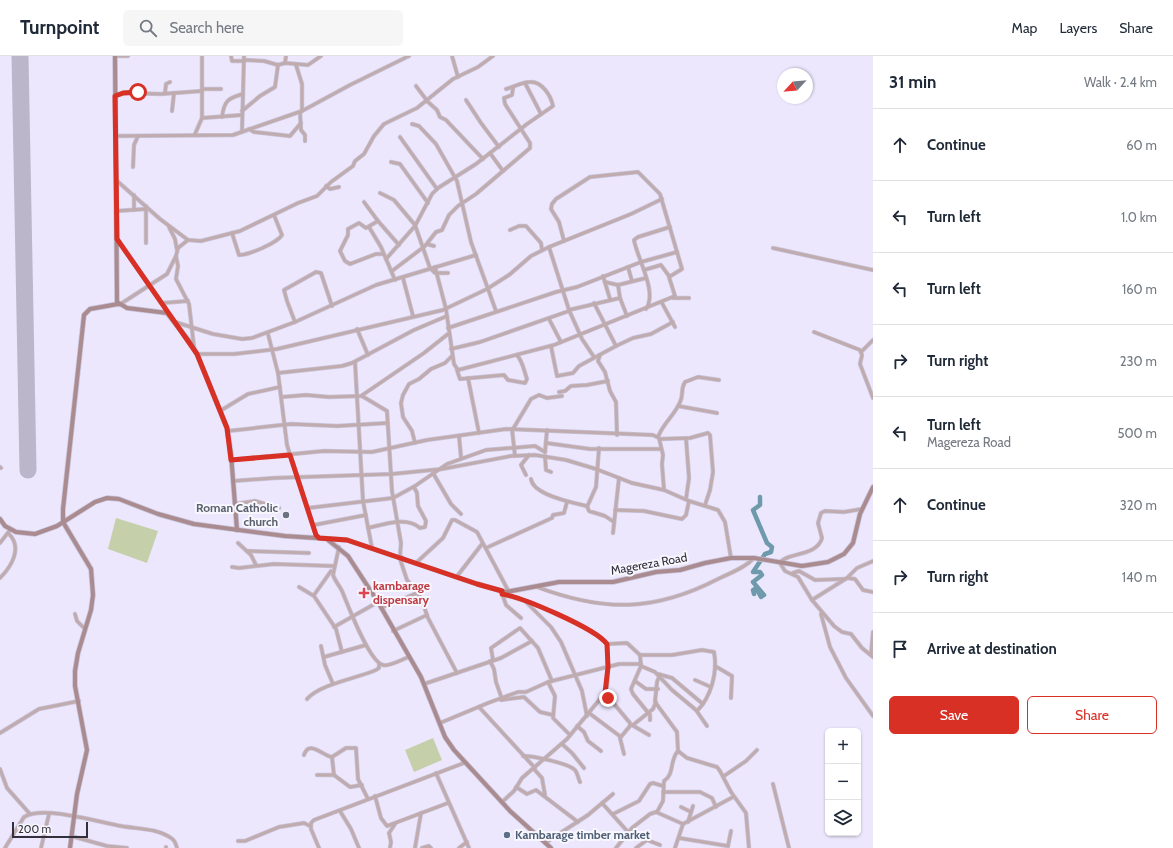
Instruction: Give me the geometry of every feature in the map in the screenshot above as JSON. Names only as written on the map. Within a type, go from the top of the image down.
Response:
[{"type":"street","points":[[118,304],[116,299],[117,239],[115,56],[128,56]]},
{"type":"street","points":[[195,134],[202,118],[202,57],[199,56]]},
{"type":"street","points":[[231,56],[232,61],[264,61],[278,65],[285,63],[308,65],[321,56]]},
{"type":"street","points":[[242,132],[244,56]]},
{"type":"street","points":[[285,63],[286,56]]},
{"type":"street","points":[[116,136],[195,134],[226,136],[242,132],[301,111],[350,84],[409,56]]},
{"type":"street","points":[[452,56],[458,77]]},
{"type":"street","points":[[116,180],[134,195],[146,208],[188,240],[197,241],[245,230],[274,215],[316,197],[326,186],[353,166],[355,161],[364,154],[376,132],[384,124],[427,101],[435,93],[458,77],[478,67],[493,56]]},
{"type":"street","points":[[202,118],[222,117],[242,113],[260,96],[275,87],[278,65]]},
{"type":"street","points":[[296,65],[302,84],[301,130],[306,136],[305,141]]},
{"type":"street","points":[[165,93],[166,84],[170,82]]},
{"type":"street","points":[[386,259],[400,245],[415,226],[437,189],[456,178],[553,106],[550,98],[539,85],[533,82],[506,89]]},
{"type":"street","points":[[525,83],[541,114]]},
{"type":"street","points":[[416,86],[427,101],[482,159]]},
{"type":"street","points":[[392,271],[423,248],[436,232],[442,230],[449,214],[462,202],[476,194],[526,152],[530,146],[530,142],[505,104],[504,98],[512,95],[513,88]]},
{"type":"street","points":[[115,96],[125,93],[174,93],[222,89]]},
{"type":"street","points":[[172,111],[174,93]]},
{"type":"street","points":[[222,117],[224,104],[233,97],[243,94]]},
{"type":"street","points":[[466,100],[499,147]]},
{"type":"street","points":[[249,129],[254,132],[290,136],[301,123]]},
{"type":"street","points":[[412,124],[419,126],[435,143],[456,178],[469,238],[496,311]]},
{"type":"street","points":[[133,167],[134,145],[138,136]]},
{"type":"street","points":[[400,137],[437,189]]},
{"type":"street","points":[[490,153],[503,171]]},
{"type":"street","points":[[391,162],[400,164],[428,203]]},
{"type":"street","points":[[564,241],[559,222],[551,210],[551,205],[556,199],[590,177],[636,172],[654,187],[662,199],[682,270],[669,276]]},
{"type":"street","points":[[326,186],[330,188],[339,187]]},
{"type":"street","points":[[380,193],[394,200],[415,226],[430,268],[437,273],[448,272]]},
{"type":"street","points":[[134,195],[134,210]]},
{"type":"street","points":[[197,354],[234,354],[271,350],[446,309],[487,288],[542,250],[631,214],[662,199]]},
{"type":"street","points":[[364,202],[378,221],[400,245]]},
{"type":"street","points":[[116,211],[146,208]]},
{"type":"street","points":[[146,208],[146,242]]},
{"type":"street","points":[[232,233],[239,255],[254,251],[282,235],[274,215]]},
{"type":"street","points":[[378,221],[369,227],[365,228],[359,224],[348,229],[348,236],[340,249],[341,254],[347,263],[351,264],[376,254],[383,254]]},
{"type":"street","points":[[70,848],[74,815],[87,750],[75,686],[75,671],[93,602],[91,572],[64,522],[65,483],[84,314],[90,308],[118,304],[150,285],[168,272],[176,256],[177,250],[175,239],[168,225]]},
{"type":"street","points":[[510,230],[519,226],[526,226],[540,243],[542,250]]},
{"type":"street","points":[[369,227],[381,246],[395,280]]},
{"type":"street","points":[[646,309],[650,303],[646,278],[635,239],[654,231],[670,227]]},
{"type":"street","points":[[117,239],[150,285],[167,313],[194,347],[197,354],[228,431],[237,530]]},
{"type":"street","points":[[177,250],[188,240]]},
{"type":"street","points":[[427,244],[434,246]]},
{"type":"street","points":[[549,247],[569,311],[580,335],[594,357]]},
{"type":"street","points":[[774,248],[873,270]]},
{"type":"street","points":[[448,328],[496,311],[577,287],[641,262],[677,252]]},
{"type":"street","points":[[175,322],[209,333],[249,339],[268,334],[376,285],[476,255]]},
{"type":"street","points":[[176,256],[178,266],[177,281],[188,301],[194,347]]},
{"type":"street","points":[[644,270],[662,265],[669,276],[675,295],[671,299]]},
{"type":"street","points":[[435,267],[446,309],[452,356],[460,379],[504,375],[508,380],[526,382],[527,379],[523,372],[523,363],[517,355]]},
{"type":"street","points":[[628,267],[632,281]]},
{"type":"street","points":[[295,322],[286,301],[284,290],[316,272],[321,273],[332,306]]},
{"type":"street","points":[[602,276],[610,299]]},
{"type":"street","points":[[403,278],[413,316]]},
{"type":"street","points":[[605,282],[618,285],[646,278]]},
{"type":"street","points":[[618,285],[620,298],[627,316]]},
{"type":"street","points":[[451,349],[474,344],[594,303],[620,298]]},
{"type":"street","points":[[457,370],[551,346],[662,302],[671,299],[689,298]]},
{"type":"street","points":[[162,303],[188,301]]},
{"type":"street","points":[[662,302],[675,327]]},
{"type":"street","points":[[594,303],[616,346]]},
{"type":"street","points":[[118,304],[135,309],[167,313]]},
{"type":"street","points":[[278,373],[342,366],[355,362],[414,330],[447,316]]},
{"type":"street","points":[[549,319],[561,342]]},
{"type":"street","points":[[551,346],[557,377],[573,373],[579,366],[594,357],[639,336],[651,334],[673,322]]},
{"type":"street","points":[[357,329],[368,355]]},
{"type":"street","points":[[814,332],[855,347],[861,352]]},
{"type":"street","points":[[268,334],[278,373],[286,425],[287,445],[316,535],[319,538]]},
{"type":"street","points":[[282,397],[306,395],[362,396],[424,353],[448,334]]},
{"type":"street","points":[[873,340],[861,352],[860,364],[873,398]]},
{"type":"street","points":[[600,355],[598,362],[605,372],[610,391],[616,403],[617,435]]},
{"type":"street","points":[[415,443],[412,431],[403,417],[401,404],[402,395],[409,384],[419,379],[431,369],[445,363],[452,356]]},
{"type":"street","points":[[355,362],[363,501],[372,548]]},
{"type":"street","points":[[664,490],[659,438],[666,421],[681,400],[682,387],[687,381],[703,377],[720,380]]},
{"type":"street","points":[[468,378],[479,432]]},
{"type":"street","points":[[559,392],[565,391],[571,386],[587,386],[608,381]]},
{"type":"street","points":[[220,410],[248,394],[280,387]]},
{"type":"street","points":[[515,456],[512,429],[532,398],[539,395],[547,398],[562,396]]},
{"type":"street","points":[[362,396],[387,410],[393,498],[401,545],[400,556],[403,558],[400,559],[400,561],[406,577],[417,593],[457,672]]},
{"type":"street","points":[[678,406],[717,413]]},
{"type":"street","points":[[228,431],[286,425],[358,425],[388,423]]},
{"type":"street","points":[[231,460],[329,451],[372,452],[479,432],[512,429],[659,438],[686,438],[708,434],[710,436],[713,472],[710,490],[705,505]]},
{"type":"street","points":[[547,430],[545,455],[546,470],[551,472]]},
{"type":"street","points":[[458,436],[461,457]]},
{"type":"street","points":[[686,438],[689,478],[686,499]]},
{"type":"street","points":[[546,443],[565,446],[599,448],[661,449]]},
{"type":"street","points":[[308,508],[393,498],[414,486],[438,469],[461,457],[491,448],[538,446],[545,455]]},
{"type":"street","points":[[587,507],[596,487],[596,469],[599,448]]},
{"type":"street","points":[[526,475],[521,465],[529,455]]},
{"type":"street","points":[[233,481],[392,474],[438,469],[515,456],[545,455],[596,469],[632,483],[664,490],[689,501],[718,510],[722,514],[731,558]]},
{"type":"street","points":[[433,473],[451,504],[461,514]]},
{"type":"street","points":[[613,533],[619,478]]},
{"type":"street","points":[[531,479],[533,484],[539,490],[567,502],[587,507],[589,511],[605,516],[614,522]]},
{"type":"street","points":[[368,528],[397,522],[415,523],[420,528],[425,526],[426,522],[418,506],[417,493],[414,486]]},
{"type":"street","name":"Magereza Road","points":[[10,532],[35,534],[64,522],[89,504],[102,499],[113,498],[194,524],[278,536],[319,538],[328,540],[343,539],[403,558],[502,593],[559,582],[613,582],[656,572],[680,570],[705,562],[731,558],[754,558],[780,563],[807,565],[824,563],[840,557],[852,543],[862,509],[873,488]]},
{"type":"street","points":[[235,504],[255,501],[279,508]]},
{"type":"street","points":[[615,510],[644,511],[682,518],[686,515],[689,501]]},
{"type":"street","points":[[486,548],[551,518],[553,515],[562,514],[565,511],[567,502]]},
{"type":"street","points":[[862,509],[844,512],[825,511],[821,513],[818,523],[822,538],[820,544],[800,555],[782,560],[780,563],[785,571],[793,573],[800,578],[812,600],[840,632],[851,634],[862,648],[872,656]]},
{"type":"street","points":[[314,525],[366,515]]},
{"type":"street","points":[[0,519],[10,532],[15,555],[10,569],[0,578]]},
{"type":"street","points":[[418,564],[417,562],[426,551],[442,538],[453,520],[475,530],[509,592]]},
{"type":"street","points":[[0,543],[10,532]]},
{"type":"street","points":[[328,540],[339,548],[354,565],[378,602],[424,684],[448,742],[464,763],[502,802],[551,848]]},
{"type":"street","points":[[238,543],[251,555],[256,565]]},
{"type":"street","points":[[459,578],[458,575],[462,569],[482,544]]},
{"type":"street","points":[[314,595],[333,567],[339,548]]},
{"type":"street","points":[[247,551],[309,553]]},
{"type":"street","points":[[535,586],[604,604],[638,606],[668,599],[701,587],[748,564],[754,558]]},
{"type":"street","points":[[812,600],[845,579],[860,567],[873,561]]},
{"type":"street","points":[[232,567],[239,568],[256,565],[316,564],[333,567]]},
{"type":"street","points":[[333,567],[333,576],[366,645],[379,664],[386,666],[409,657]]},
{"type":"street","points":[[793,573],[799,571],[815,580],[855,579],[864,590],[873,592]]},
{"type":"street","points":[[299,587],[314,595],[334,627],[342,652]]},
{"type":"street","points":[[381,608],[417,593]]},
{"type":"street","points":[[502,593],[523,600],[581,627],[597,636],[607,644],[628,643],[640,655],[641,665],[632,691],[648,712],[651,717],[650,720]]},
{"type":"street","points":[[502,593],[506,605],[521,618]]},
{"type":"street","points":[[523,600],[538,613],[564,648],[574,675],[582,691],[588,715],[621,737],[624,754]]},
{"type":"street","points":[[334,627],[378,602]]},
{"type":"street","points":[[821,612],[830,647],[846,678],[873,716]]},
{"type":"street","points":[[75,614],[77,621],[85,629]]},
{"type":"street","points":[[394,631],[427,615]]},
{"type":"street","points":[[501,699],[491,661],[490,648],[520,628],[532,641],[543,657],[555,696],[553,715],[555,720],[570,735]]},
{"type":"street","points":[[872,656],[873,632]]},
{"type":"street","points":[[424,684],[506,656],[532,641]]},
{"type":"street","points":[[502,802],[522,778],[562,744],[594,709],[598,699],[605,693],[608,667],[607,644]]},
{"type":"street","points":[[324,657],[366,645]]},
{"type":"street","points":[[321,646],[333,684]]},
{"type":"street","points":[[640,655],[672,655],[702,650],[713,651],[715,666],[711,687],[704,704],[697,711]]},
{"type":"street","points":[[307,699],[314,692],[333,684],[372,672],[379,668],[379,664]]},
{"type":"street","points":[[440,723],[518,692],[526,692],[550,682],[619,664],[641,665],[658,676],[697,711],[707,726]]},
{"type":"street","points":[[715,666],[732,676],[731,698]]},
{"type":"street","points":[[621,737],[632,725],[654,707],[658,689],[658,676]]},
{"type":"street","points":[[658,676],[672,678],[704,704]]},
{"type":"street","points":[[695,680],[711,687]]},
{"type":"street","points":[[635,681],[648,689],[658,689]]},
{"type":"street","points":[[605,693],[632,725],[649,735]]},
{"type":"street","points":[[501,699],[507,700],[518,696],[524,697],[540,712],[553,715]]},
{"type":"street","points":[[0,733],[39,709],[79,701]]},
{"type":"street","points":[[656,702],[677,732],[678,751],[673,758],[670,776],[664,781],[663,801],[657,812]]},
{"type":"street","points":[[479,707],[535,768],[542,778],[544,795]]},
{"type":"street","points":[[577,726],[584,732],[588,741],[602,751]]},
{"type":"street","points":[[562,744],[572,753],[584,768]]},
{"type":"street","points":[[304,755],[307,750],[314,748],[332,757]]},
{"type":"street","points":[[332,757],[346,748],[356,748],[358,777],[368,799]]},
{"type":"street","points":[[724,776],[746,761],[757,750]]},
{"type":"street","points":[[678,751],[696,762],[717,767],[724,776],[733,797],[746,814],[749,848]]},
{"type":"street","points":[[523,756],[546,759],[572,768],[576,772],[580,782]]},
{"type":"street","points":[[332,757],[334,775]]},
{"type":"street","points":[[310,826],[314,820],[464,763]]},
{"type":"street","points":[[0,769],[7,788],[30,814]]},
{"type":"street","points":[[436,773],[469,848]]},
{"type":"street","points":[[317,775],[334,775],[350,787],[362,785]]},
{"type":"street","points":[[613,814],[640,800],[651,784],[663,786]]},
{"type":"street","points":[[773,784],[789,848]]},
{"type":"street","points":[[516,786],[526,794],[536,789],[578,822]]},
{"type":"street","points":[[663,792],[700,792],[712,798],[716,807]]},
{"type":"street","points":[[545,843],[578,822],[613,794]]},
{"type":"street","points":[[375,796],[384,825],[387,826],[448,803]]},
{"type":"street","points":[[616,848],[621,845],[628,832],[650,814],[657,812],[683,824],[733,797]]},
{"type":"street","points":[[721,798],[724,802]]},
{"type":"street","points":[[602,804],[613,814],[616,820],[628,832]]},
{"type":"street","points":[[688,822],[693,806]]},
{"type":"street","points":[[681,807],[691,812]]},
{"type":"street","points":[[340,811],[351,829],[359,848]]},
{"type":"street","points":[[5,848],[24,817],[30,814],[49,814],[74,815],[114,825],[155,831],[172,838],[175,841],[177,848]]},
{"type":"street","points":[[41,848],[49,814]]},
{"type":"street","points":[[421,814],[415,847],[421,848],[429,846],[431,848]]},
{"type":"street","points":[[238,841],[243,842],[282,826],[304,823],[310,826],[319,848]]},
{"type":"street","points":[[390,848],[391,842],[389,834],[395,823]]},
{"type":"street","points":[[676,848],[683,824]]},
{"type":"street","points":[[679,838],[728,847],[732,831]]},
{"type":"street","points":[[71,836],[115,847],[127,848]]},
{"type":"street","points":[[636,848],[647,840],[660,845]]},
{"type":"street","points":[[459,848],[467,842]]},
{"type":"green space","points":[[116,518],[158,531],[147,563],[108,549]]},
{"type":"green space","points":[[433,738],[442,760],[414,772],[405,750]]},
{"type":"waterway","points":[[754,594],[753,590],[756,588],[761,597],[764,595],[753,582],[762,575],[760,572],[753,572],[765,554],[771,552],[772,547],[767,543],[753,510],[760,505],[760,497]]},
{"type":"runway","points":[[20,56],[28,470]]},
{"type":"place","name":"Roman Catholic church","points":[[286,515]]},
{"type":"place","name":"kambarage dispensary","points":[[364,593]]},
{"type":"place","name":"Kambarage timber market","points":[[507,835]]},
{"type":"route","points":[[138,92],[123,93],[115,96],[117,239],[124,252],[150,285],[167,310],[167,313],[190,342],[197,354],[227,428],[231,460],[290,455],[316,535],[319,538],[328,540],[347,540],[492,589],[502,591],[502,594],[515,596],[531,602],[597,636],[607,644],[608,667],[605,693],[608,698]]}]
